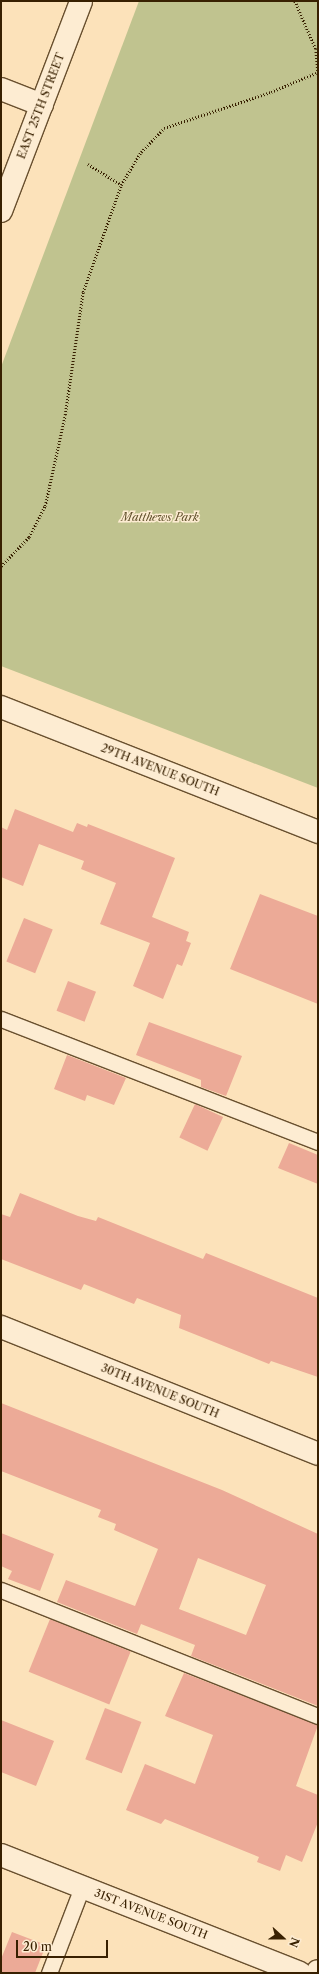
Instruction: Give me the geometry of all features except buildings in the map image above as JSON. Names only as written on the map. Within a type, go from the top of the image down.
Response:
[{"type":"street","name":"EAST 25TH STREET","points":[[1,211],[80,1]]},
{"type":"street","points":[[1,89],[42,105]]},
{"type":"street","name":"29TH AVENUE SOUTH","points":[[1,707],[318,832]]},
{"type":"street","name":"30TH AVENUE SOUTH","points":[[1,1327],[318,1454]]},
{"type":"street","name":"31ST AVENUE SOUTH","points":[[1,1855],[300,1973]]},
{"type":"lane","points":[[1,1019],[318,1142]]},
{"type":"lane","points":[[1,1590],[318,1716]]},
{"type":"lane","points":[[49,1973],[82,1887]]},
{"type":"path","points":[[1,566],[29,536],[45,506],[65,415],[83,292],[121,185],[141,152],[164,128],[271,92],[317,73],[316,49],[295,1]]},
{"type":"path","points":[[88,164],[121,185]]},
{"type":"green space","name":"Matthews Park","points":[[139,1],[318,1],[318,788],[1,666],[1,367]]}]
